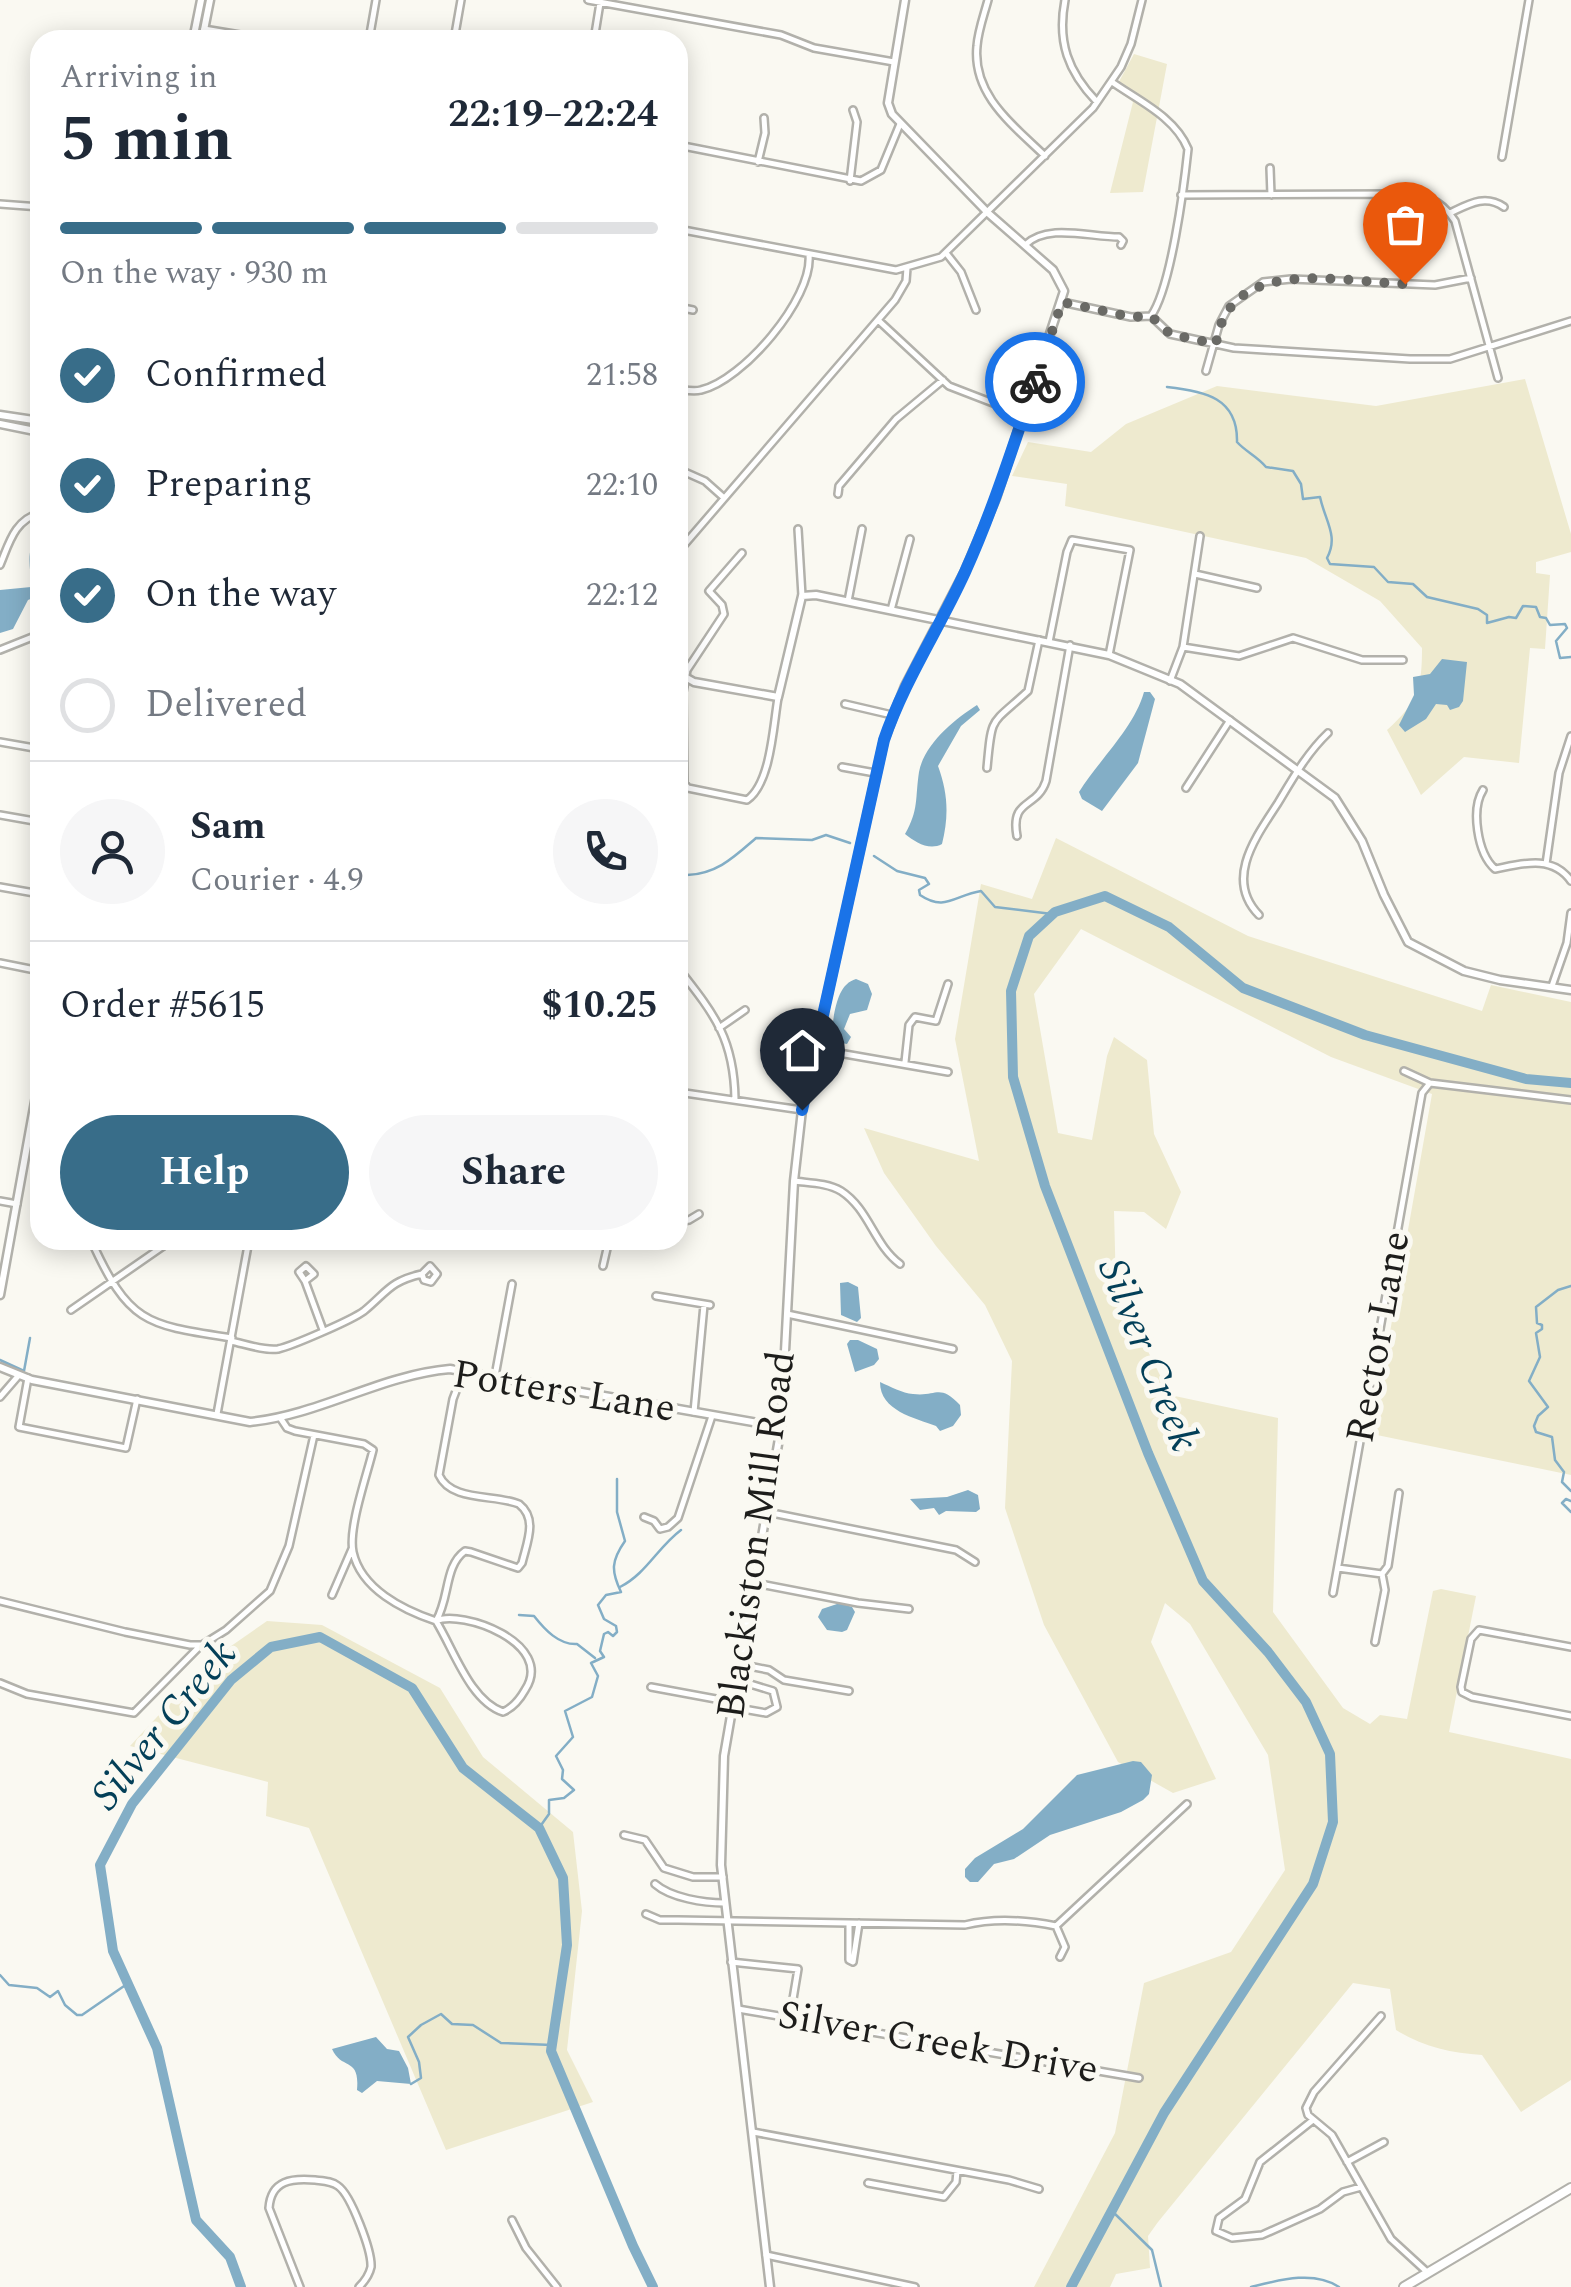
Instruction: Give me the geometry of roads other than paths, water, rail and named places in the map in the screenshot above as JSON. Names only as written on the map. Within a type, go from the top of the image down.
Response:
[{"type":"main road","points":[[195,30],[201,0]]},
{"type":"main road","points":[[205,29],[210,0]]},
{"type":"main road","points":[[906,0],[888,104],[900,124],[988,213],[1059,277],[1064,292],[1062,302]]},
{"type":"main road","name":"Blackiston Mill Road","points":[[770,2287],[726,1920],[724,1756],[782,1427],[794,1182],[802,1110],[875,772],[892,715],[996,498],[1062,302]]},
{"type":"main road","points":[[0,415],[30,420]]},
{"type":"main road","points":[[0,424],[30,430]]},
{"type":"main road","points":[[688,678],[778,697],[802,596],[816,594],[1108,654],[1202,698],[1322,786],[1344,809],[1362,841],[1408,942],[1464,971],[1571,990]]},
{"type":"main road","points":[[0,1294],[30,1137]]},
{"type":"main road","name":"Potters Lane","points":[[0,1367],[28,1378],[250,1422],[281,1419],[420,1372],[464,1370],[782,1427]]},
{"type":"main road","points":[[1404,2287],[1571,2188]]},
{"type":"street","points":[[371,30],[376,0]]},
{"type":"street","points":[[456,30],[461,0]]},
{"type":"street","points":[[588,0],[781,35],[814,48],[894,62]]},
{"type":"street","points":[[988,0],[976,48],[980,80],[989,100],[1045,156]]},
{"type":"street","points":[[1064,0],[1060,37],[1068,62],[1078,82],[1097,102]]},
{"type":"street","points":[[688,231],[896,270],[946,253],[1097,102],[1132,44],[1142,0]]},
{"type":"street","points":[[1502,157],[1529,0]]},
{"type":"street","points":[[596,30],[601,1]]},
{"type":"street","points":[[196,25],[211,30]]},
{"type":"street","points":[[1112,82],[1181,133],[1188,150],[1160,304],[1151,316]]},
{"type":"street","points":[[850,181],[857,122],[853,110]]},
{"type":"street","points":[[758,162],[764,118]]},
{"type":"street","points":[[688,147],[861,181],[881,170],[900,124]]},
{"type":"street","points":[[1270,168],[1270,195]]},
{"type":"street","points":[[1181,196],[1424,195],[1438,201],[1450,213],[1498,378]]},
{"type":"street","points":[[1450,213],[1481,200],[1493,200],[1504,207]]},
{"type":"street","points":[[0,204],[30,206]]},
{"type":"street","points":[[1024,246],[1038,235],[1058,232],[1119,237],[1123,241],[1120,246]]},
{"type":"street","points":[[946,253],[960,272],[976,310]]},
{"type":"street","points":[[688,391],[712,387],[776,331],[806,285],[809,255]]},
{"type":"street","points":[[688,540],[878,320],[901,290],[907,268]]},
{"type":"street","points":[[1206,372],[1219,324],[1229,306],[1264,282],[1291,279],[1434,285],[1471,278]]},
{"type":"street","points":[[1062,302],[1131,317],[1151,316],[1170,334],[1216,344],[1268,352],[1410,359],[1450,359],[1571,321]]},
{"type":"street","points":[[688,309],[693,310]]},
{"type":"street","points":[[878,320],[959,392],[1024,415]]},
{"type":"street","points":[[838,494],[839,486],[896,419],[942,380]]},
{"type":"street","points":[[688,474],[723,497]]},
{"type":"street","points":[[0,565],[8,541],[21,523],[30,518]]},
{"type":"street","points":[[798,528],[802,596]]},
{"type":"street","points":[[848,601],[862,529]]},
{"type":"street","points":[[1170,680],[1183,647],[1200,536]]},
{"type":"street","points":[[891,610],[910,539]]},
{"type":"street","points":[[1048,642],[1066,552],[1072,540],[1130,550],[1108,654]]},
{"type":"street","points":[[688,671],[691,660],[724,614],[722,605],[709,590],[742,553]]},
{"type":"street","points":[[1196,574],[1257,588]]},
{"type":"street","points":[[0,650],[30,638]]},
{"type":"street","points":[[1183,647],[1240,656],[1293,638],[1362,660],[1403,660]]},
{"type":"street","points":[[988,768],[989,735],[1005,708],[1028,691],[1039,640]]},
{"type":"street","points":[[1017,836],[1016,814],[1042,792],[1046,781],[1070,646]]},
{"type":"street","points":[[688,786],[747,800],[757,793],[763,780],[778,697]]},
{"type":"street","points":[[845,704],[892,715]]},
{"type":"street","points":[[1186,788],[1230,720]]},
{"type":"street","points":[[1260,915],[1248,904],[1244,892],[1252,841],[1328,733]]},
{"type":"street","points":[[1546,864],[1559,773],[1571,736]]},
{"type":"street","points":[[0,742],[30,747]]},
{"type":"street","points":[[842,766],[875,772]]},
{"type":"street","points":[[1483,790],[1476,800],[1482,849],[1488,863],[1495,869],[1518,863],[1546,864],[1568,875],[1571,881]]},
{"type":"street","points":[[0,814],[30,820]]},
{"type":"street","points":[[0,887],[30,892]]},
{"type":"street","points":[[1552,986],[1567,943],[1571,913]]},
{"type":"street","points":[[0,963],[30,969]]},
{"type":"street","points":[[688,983],[728,1042],[734,1065],[735,1098]]},
{"type":"street","points":[[905,1063],[909,1025],[915,1017],[936,1021],[948,984]]},
{"type":"street","points":[[719,1028],[745,1010]]},
{"type":"street","points":[[816,1049],[948,1072]]},
{"type":"street","points":[[1404,1070],[1430,1083],[1571,1100]]},
{"type":"street","name":"Rector Lane","points":[[1333,1593],[1422,1093],[1430,1083]]},
{"type":"street","points":[[688,1093],[802,1110]]},
{"type":"street","points":[[794,1182],[838,1190],[858,1206],[887,1255],[900,1264]]},
{"type":"street","points":[[0,1201],[17,1204]]},
{"type":"street","points":[[688,1220],[699,1214]]},
{"type":"street","points":[[96,1250],[128,1305],[146,1320],[275,1350],[362,1313],[393,1284],[422,1274]]},
{"type":"street","points":[[71,1310],[158,1250]]},
{"type":"street","points":[[217,1414],[247,1250]]},
{"type":"street","points":[[604,1266],[607,1250]]},
{"type":"street","points":[[305,1281],[323,1330]]},
{"type":"street","points":[[496,1376],[512,1284]]},
{"type":"street","points":[[656,1296],[707,1306],[694,1412]]},
{"type":"street","points":[[788,1314],[953,1350]]},
{"type":"street","points":[[436,1621],[446,1606],[450,1569],[458,1556],[464,1551],[471,1552],[518,1568],[532,1521],[526,1508],[511,1500],[451,1491],[442,1483],[439,1476],[452,1399],[464,1370]]},
{"type":"street","points":[[0,1397],[19,1375]]},
{"type":"street","points":[[28,1378],[19,1427],[67,1438],[126,1448],[137,1399]]},
{"type":"street","points":[[644,1516],[660,1529],[678,1518],[712,1416]]},
{"type":"street","points":[[281,1419],[287,1428],[364,1444],[374,1450],[352,1549],[332,1595]]},
{"type":"street","points":[[0,1683],[38,1696],[134,1713],[202,1644],[241,1617],[270,1590],[288,1546],[314,1435]]},
{"type":"street","points":[[1375,1642],[1385,1590],[1382,1574],[1388,1566],[1399,1493]]},
{"type":"street","points":[[767,1512],[956,1550],[975,1562]]},
{"type":"street","points":[[352,1549],[360,1570],[376,1590],[436,1621],[472,1688],[494,1709],[510,1709],[532,1677],[533,1663],[527,1651],[507,1636],[472,1623],[445,1617],[436,1621]]},
{"type":"street","points":[[1338,1568],[1382,1574]]},
{"type":"street","points":[[755,1582],[909,1610]]},
{"type":"street","points":[[0,1601],[125,1632],[202,1644]]},
{"type":"street","points":[[1571,1646],[1483,1629],[1476,1631],[1468,1647],[1462,1692],[1571,1716]]},
{"type":"street","points":[[739,1664],[769,1670],[784,1680],[849,1691]]},
{"type":"street","points":[[651,1687],[766,1713],[776,1707],[773,1691],[736,1680]]},
{"type":"street","points":[[646,1914],[660,1920],[964,1925],[984,1920],[1056,1926],[1187,1804]]},
{"type":"street","points":[[624,1835],[645,1840],[664,1868],[693,1876],[723,1878]]},
{"type":"street","points":[[656,1884],[662,1890],[725,1903]]},
{"type":"street","points":[[848,1923],[849,1960],[853,1962],[859,1923]]},
{"type":"street","points":[[1056,1926],[1065,1947],[1060,1957]]},
{"type":"street","points":[[731,1962],[798,1969],[790,2017]]},
{"type":"street","name":"Silver Creek Drive","points":[[737,2009],[1139,2078]]},
{"type":"street","points":[[1381,2016],[1309,2098],[1306,2108],[1313,2120],[1332,2135],[1394,2243],[1428,2273]]},
{"type":"street","points":[[1313,2120],[1260,2162],[1245,2199],[1218,2218],[1216,2231],[1232,2238],[1262,2235],[1361,2187]]},
{"type":"street","points":[[752,2132],[1039,2189]]},
{"type":"street","points":[[1347,2162],[1384,2142]]},
{"type":"street","points":[[868,2183],[944,2197],[956,2182],[957,2171]]},
{"type":"street","points":[[300,2287],[269,2208],[277,2186],[297,2179],[333,2182],[346,2194],[370,2260],[369,2274],[359,2287]]},
{"type":"street","points":[[512,2220],[526,2248],[557,2287]]},
{"type":"street","points":[[766,2255],[915,2287]]},
{"type":"water","points":[[30,587],[30,599],[13,629],[0,633],[0,590]]},
{"type":"water","points":[[1442,659],[1467,662],[1463,701],[1450,710],[1447,705],[1436,704],[1426,719],[1405,732],[1399,725],[1414,695],[1413,677],[1430,674]]},
{"type":"water","points":[[1144,692],[1150,692],[1155,699],[1138,763],[1102,811],[1082,799],[1079,792],[1124,731]]},
{"type":"water","points":[[977,705],[980,710],[961,726],[938,766],[946,805],[942,844],[922,845],[905,834],[915,811],[922,762],[942,733]]},
{"type":"water","points":[[856,979],[868,984],[872,994],[867,1010],[850,1014],[844,1029],[851,1037],[847,1044],[830,1041],[839,996]]},
{"type":"water","points":[[840,1283],[858,1287],[861,1318],[857,1322],[841,1315]]},
{"type":"water","points":[[850,1340],[877,1349],[879,1359],[855,1372],[847,1344]]},
{"type":"water","points":[[880,1382],[909,1393],[947,1394],[960,1405],[961,1415],[953,1426],[940,1431],[892,1407]]},
{"type":"water","points":[[968,1490],[978,1495],[980,1509],[976,1512],[946,1511],[939,1515],[934,1508],[920,1510],[910,1499],[947,1497]]},
{"type":"water","points":[[840,1603],[855,1612],[847,1630],[827,1630],[818,1617],[822,1609]]},
{"type":"water","points":[[1141,1762],[1152,1775],[1149,1794],[1143,1800],[1121,1812],[1050,1835],[1014,1859],[994,1864],[978,1882],[965,1877],[965,1869],[975,1858],[1023,1829],[1077,1775]]},
{"type":"water","points":[[376,2037],[387,2049],[399,2051],[411,2084],[377,2081],[362,2093],[357,2090],[356,2072],[332,2049]]},
{"type":"waterway","points":[[1167,387],[1217,399],[1232,415],[1240,445],[1266,467],[1293,471],[1301,484],[1303,499],[1320,497],[1331,535],[1327,558],[1330,564],[1374,567],[1388,582],[1413,584],[1427,597],[1478,609],[1487,615],[1487,623],[1516,618],[1523,606],[1536,607],[1550,625],[1565,624],[1567,628],[1556,641],[1560,658],[1571,657]]},
{"type":"waterway","points":[[688,875],[724,863],[756,838],[812,840],[826,835],[850,843]]},
{"type":"waterway","points":[[874,856],[897,871],[925,878],[929,884],[919,890],[929,900],[943,902],[981,891],[995,907],[1052,914]]},
{"type":"waterway","name":"Silver Creek","points":[[1071,2287],[1164,2113],[1313,1884],[1333,1822],[1330,1754],[1306,1702],[1268,1652],[1203,1581],[1148,1453],[1045,1186],[1013,1077],[1011,991],[1029,936],[1055,912],[1105,896],[1169,927],[1243,988],[1365,1035],[1526,1079],[1571,1083]]},
{"type":"waterway","points":[[1571,1286],[1558,1290],[1536,1307],[1537,1323],[1542,1325],[1536,1333],[1540,1357],[1529,1381],[1548,1407],[1538,1416],[1536,1432],[1552,1437],[1555,1460],[1564,1472],[1562,1482],[1571,1491]]},
{"type":"waterway","points":[[0,1360],[24,1371],[30,1338]]},
{"type":"waterway","points":[[539,1828],[549,1814],[549,1800],[564,1798],[574,1790],[562,1779],[563,1770],[556,1756],[573,1737],[565,1711],[592,1697],[598,1676],[591,1663],[604,1657],[600,1651],[604,1634],[613,1636],[617,1632],[616,1626],[604,1619],[598,1605],[606,1595],[621,1592],[614,1572],[617,1554],[625,1541],[617,1512],[617,1479]]},
{"type":"waterway","points":[[1571,1501],[1566,1499],[1562,1503],[1571,1512]]},
{"type":"waterway","points":[[620,1587],[681,1530]]},
{"type":"waterway","points":[[519,1615],[534,1616],[553,1636],[577,1644],[595,1658]]},
{"type":"waterway","name":"Silver Creek","points":[[241,2287],[230,2257],[196,2220],[157,2048],[113,1951],[100,1865],[132,1804],[231,1680],[271,1647],[320,1637],[412,1688],[463,1768],[539,1828],[563,1878],[567,1945],[551,2051],[653,2287]]},
{"type":"waterway","points":[[0,1975],[9,1985],[37,1988],[50,1997],[58,1991],[65,2005],[77,2015],[127,1984]]},
{"type":"waterway","points":[[411,2084],[421,2078],[408,2037],[441,2014],[452,2024],[473,2025],[501,2043],[552,2045]]},
{"type":"waterway","points":[[1112,2211],[1152,2250],[1161,2287]]},
{"type":"waterway","points":[[1251,2287],[1308,2278],[1339,2287]]}]
